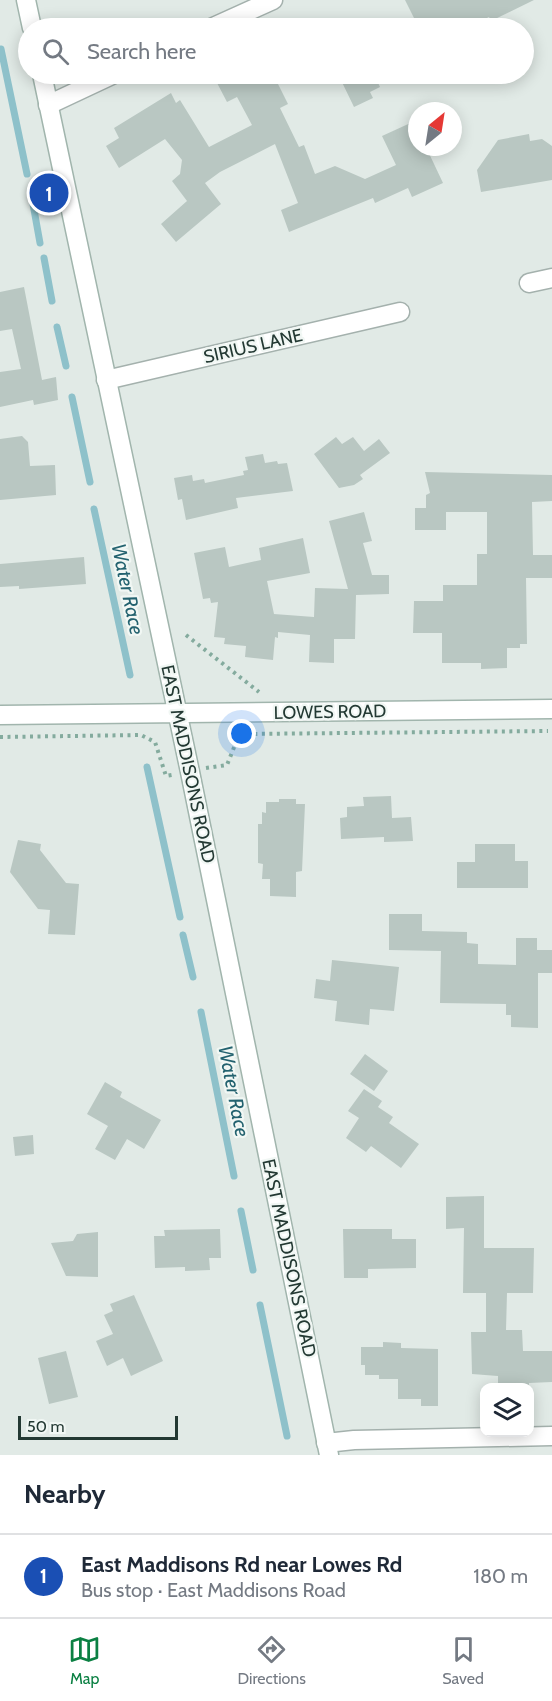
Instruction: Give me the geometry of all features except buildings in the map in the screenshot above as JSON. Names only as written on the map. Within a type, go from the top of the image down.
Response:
[{"type":"street","points":[[26,0],[30,18]]},
{"type":"street","points":[[233,18],[273,0]]},
{"type":"street","name":"EAST MADDISONS ROAD","points":[[44,84],[178,714],[327,1449]]},
{"type":"street","points":[[48,105],[93,84]]},
{"type":"street","points":[[529,283],[552,278]]},
{"type":"street","name":"SIRIUS LANE","points":[[106,380],[400,312]]},
{"type":"street","name":"LOWES ROAD","points":[[0,715],[552,709]]},
{"type":"street","points":[[327,1449],[354,1440],[552,1436]]},
{"type":"path","points":[[186,635],[259,692]]},
{"type":"path","points":[[205,769],[227,765],[237,740],[245,734],[552,731]]},
{"type":"path","points":[[0,737],[141,735],[155,742],[166,776],[173,775]]},
{"type":"waterway","name":"Water Race","points":[[1,49],[27,174]]},
{"type":"waterway","name":"Water Race","points":[[31,193],[40,243]]},
{"type":"waterway","name":"Water Race","points":[[44,258],[52,301]]},
{"type":"waterway","name":"Water Race","points":[[57,327],[66,366]]},
{"type":"waterway","name":"Water Race","points":[[72,397],[90,482]]},
{"type":"waterway","name":"Water Race","points":[[94,509],[130,675]]},
{"type":"waterway","name":"Water Race","points":[[147,767],[180,917]]},
{"type":"waterway","name":"Water Race","points":[[183,935],[193,977]]},
{"type":"waterway","name":"Water Race","points":[[201,1012],[234,1176]]},
{"type":"waterway","name":"Water Race","points":[[241,1211],[253,1270]]},
{"type":"waterway","name":"Water Race","points":[[260,1305],[287,1436]]},
{"type":"place","name":"East Maddisons Rd near Lowes Rd","points":[[49,193]]}]
